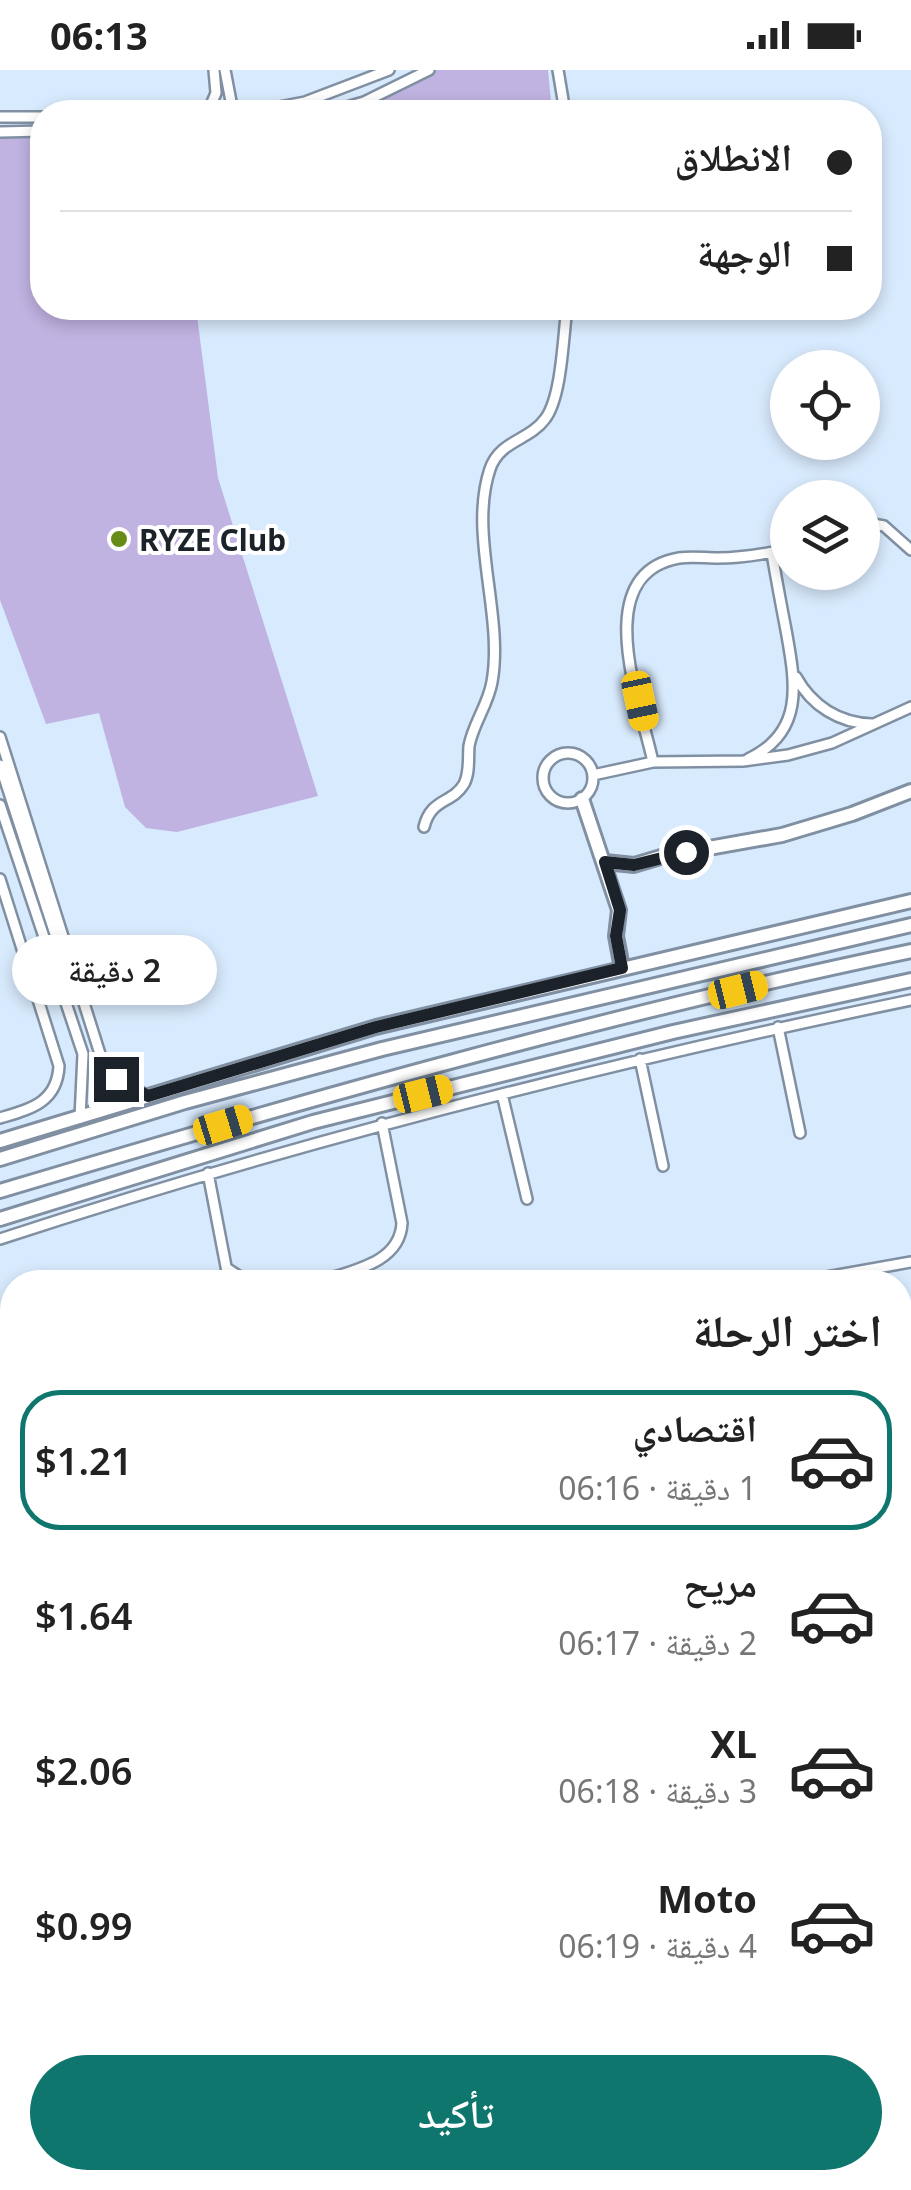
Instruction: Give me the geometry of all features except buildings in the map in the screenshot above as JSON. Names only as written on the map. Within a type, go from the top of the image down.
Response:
[{"type":"street","points":[[213,100],[214,70]]},
{"type":"street","points":[[224,70],[230,100]]},
{"type":"street","points":[[310,100],[389,70]]},
{"type":"street","points":[[368,100],[428,70]]},
{"type":"street","points":[[558,70],[564,100]]},
{"type":"street","points":[[0,117],[30,118]]},
{"type":"street","points":[[0,132],[30,132]]},
{"type":"street","points":[[424,827],[435,805],[454,794],[464,782],[470,742],[486,707],[494,676],[485,530],[488,475],[502,449],[534,430],[548,415],[565,320]]},
{"type":"street","points":[[880,525],[911,550]]},
{"type":"street","points":[[653,762],[624,628],[634,588],[654,568],[679,558],[770,553]]},
{"type":"street","points":[[742,761],[766,748],[784,728],[794,702],[794,675],[779,590]]},
{"type":"street","points":[[794,675],[808,696],[827,712],[850,722],[875,724]]},
{"type":"street","points":[[593,776],[653,762],[742,761],[810,750],[911,707]]},
{"type":"street","points":[[0,737],[100,1057],[116,1079],[141,1098]]},
{"type":"street","points":[[570,753],[586,760],[593,776],[582,799],[566,803],[550,795],[543,780],[554,757],[570,753]]},
{"type":"street","points":[[0,766],[98,1065],[141,1098]]},
{"type":"street","points":[[605,862],[634,865],[782,835],[911,791]]},
{"type":"street","points":[[582,799],[620,910],[616,936],[622,968]]},
{"type":"street","points":[[0,805],[83,1054],[80,1118]]},
{"type":"street","points":[[0,879],[59,1066],[55,1087],[42,1103],[0,1118]]},
{"type":"street","points":[[0,1141],[376,1027],[911,901]]},
{"type":"street","points":[[0,1159],[186,1102],[382,1049],[911,925]]},
{"type":"street","points":[[803,926],[830,944]]},
{"type":"street","points":[[0,1191],[502,1047],[911,951]]},
{"type":"street","points":[[768,958],[764,968],[773,982]]},
{"type":"street","points":[[738,990],[744,981],[739,965]]},
{"type":"street","points":[[0,1220],[268,1136],[514,1071],[911,980]]},
{"type":"street","points":[[0,1239],[208,1173],[382,1124],[640,1059],[911,1000]]},
{"type":"street","points":[[376,1027],[382,1049]]},
{"type":"street","points":[[778,1027],[800,1134]]},
{"type":"street","points":[[640,1059],[663,1166]]},
{"type":"street","points":[[181,1086],[186,1102]]},
{"type":"street","points":[[502,1094],[527,1199]]},
{"type":"street","points":[[260,1114],[268,1136]]},
{"type":"street","points":[[350,1270],[380,1259],[400,1238],[402,1222],[382,1124]]},
{"type":"street","points":[[208,1173],[228,1269]]},
{"type":"street","points":[[866,1270],[911,1262]]},
{"type":"shaded area","points":[[415,70],[548,70],[551,100],[359,100]]},
{"type":"shaded area","name":"RYZE Club","points":[[0,138],[30,138],[30,320],[198,320],[218,478],[318,796],[177,832],[146,828],[125,807],[99,713],[46,724],[0,600]]},
{"type":"place","name":"RYZE Club","points":[[119,539]]},
{"type":"route","points":[[116,1079],[148,1096],[376,1027],[622,968],[616,936],[620,910],[605,862],[634,865],[686,852]]}]
